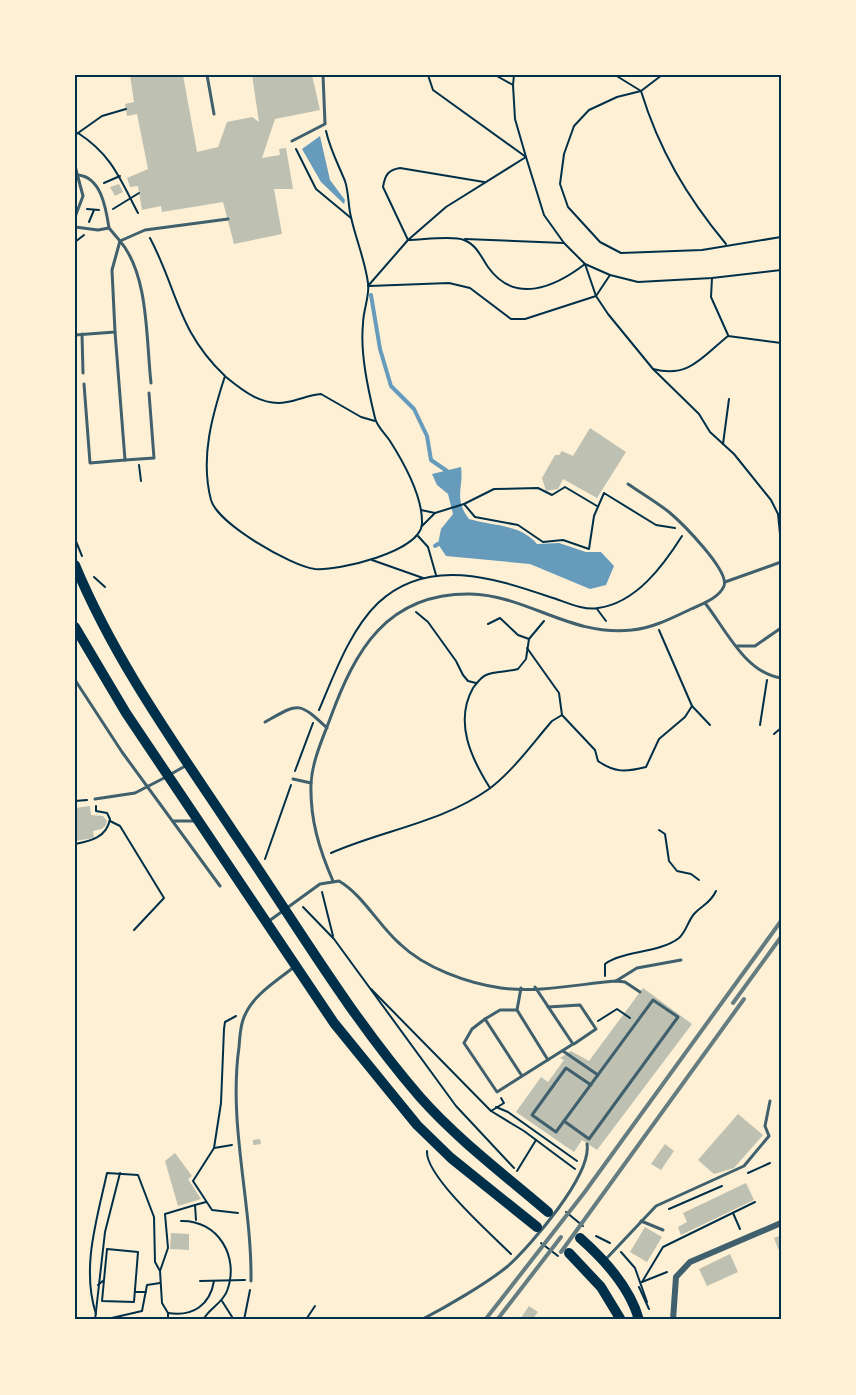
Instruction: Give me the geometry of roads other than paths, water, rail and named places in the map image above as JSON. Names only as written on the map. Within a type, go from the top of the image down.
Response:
[{"type":"highway","points":[[75,565],[99,620],[130,677],[325,969],[420,1097],[456,1133],[548,1212]]},
{"type":"highway","points":[[75,627],[103,677],[265,924],[334,1023],[417,1125],[452,1158],[537,1227]]},
{"type":"highway","points":[[583,1233],[630,1297],[639,1320]]},
{"type":"highway","points":[[570,1252],[601,1287],[621,1320]]},
{"type":"street","points":[[673,1320],[676,1277],[690,1262],[781,1223]]},
{"type":"lane","points":[[207,75],[214,114]]},
{"type":"lane","points":[[292,141],[325,124],[322,75]]},
{"type":"lane","points":[[75,166],[83,196],[75,217]]},
{"type":"lane","points":[[78,175],[88,176],[94,180],[106,210],[109,228],[129,252],[139,278],[151,383]]},
{"type":"lane","points":[[120,241],[145,230],[228,219]]},
{"type":"lane","points":[[75,227],[98,230],[109,228]]},
{"type":"lane","points":[[120,241],[112,270],[125,460]]},
{"type":"lane","points":[[75,335],[115,332]]},
{"type":"lane","points":[[82,334],[83,372]]},
{"type":"lane","points":[[84,384],[90,463],[154,458],[149,393]]},
{"type":"lane","points":[[628,484],[666,510],[683,525],[722,570],[725,582],[720,593],[705,603],[657,625],[607,632],[566,623],[488,596],[447,595],[408,607],[380,626],[365,644],[339,694],[311,783],[313,822],[323,857],[333,880],[350,889],[386,931],[422,961],[455,975],[501,988],[616,981],[625,982],[640,992]]},
{"type":"lane","points":[[725,582],[781,562]]},
{"type":"lane","points":[[705,603],[736,646],[768,675],[781,678]]},
{"type":"lane","points":[[736,646],[755,645],[781,628]]},
{"type":"lane","points":[[75,680],[148,787],[220,886]]},
{"type":"lane","points":[[75,692],[80,689]]},
{"type":"lane","points":[[265,722],[297,707],[304,708],[327,728]]},
{"type":"lane","points":[[95,799],[135,793],[188,764]]},
{"type":"lane","points":[[293,778],[311,783]]},
{"type":"lane","points":[[174,820],[199,821]]},
{"type":"lane","points":[[265,924],[320,884],[333,880]]},
{"type":"lane","points":[[616,981],[637,969],[681,960]]},
{"type":"lane","points":[[251,1281],[251,1246],[236,1129],[236,1065],[244,1016],[259,997],[295,967]]},
{"type":"lane","points":[[535,987],[573,1044]]},
{"type":"lane","points":[[521,988],[517,1010],[548,1060]]},
{"type":"lane","points":[[564,1121],[589,1139],[678,1017],[653,1000],[591,1085],[564,1121],[556,1132],[532,1115],[566,1068],[591,1085]]},
{"type":"lane","points":[[517,1010],[500,1010],[485,1019],[472,1029],[464,1043],[497,1092],[596,1029],[580,1005],[548,1007]]},
{"type":"lane","points":[[485,1019],[522,1076]]},
{"type":"lane","points":[[563,1051],[598,1075]]},
{"type":"lane","points":[[604,1261],[656,1206],[744,1166],[769,1136],[765,1126],[770,1101]]},
{"type":"lane","points":[[421,1320],[450,1305],[498,1273],[531,1242],[581,1174],[588,1158],[587,1144]]},
{"type":"lane","points":[[641,1221],[663,1230]]},
{"type":"water","points":[[320,136],[330,180],[345,200],[344,204],[321,182],[302,149]]},
{"type":"water","points":[[461,467],[460,499],[469,519],[515,529],[530,537],[537,544],[559,543],[586,552],[601,552],[614,566],[606,585],[590,589],[530,564],[446,556],[438,544],[441,529],[453,514],[448,494],[437,485],[432,474]]},
{"type":"waterway","points":[[371,295],[380,349],[391,386],[414,409],[427,436],[431,460],[447,471]]},
{"type":"railway","points":[[485,1320],[584,1193],[781,921]]},
{"type":"railway","points":[[733,1003],[781,937]]},
{"type":"railway","points":[[561,1252],[744,999]]},
{"type":"railway","points":[[497,1320],[561,1237]]}]
